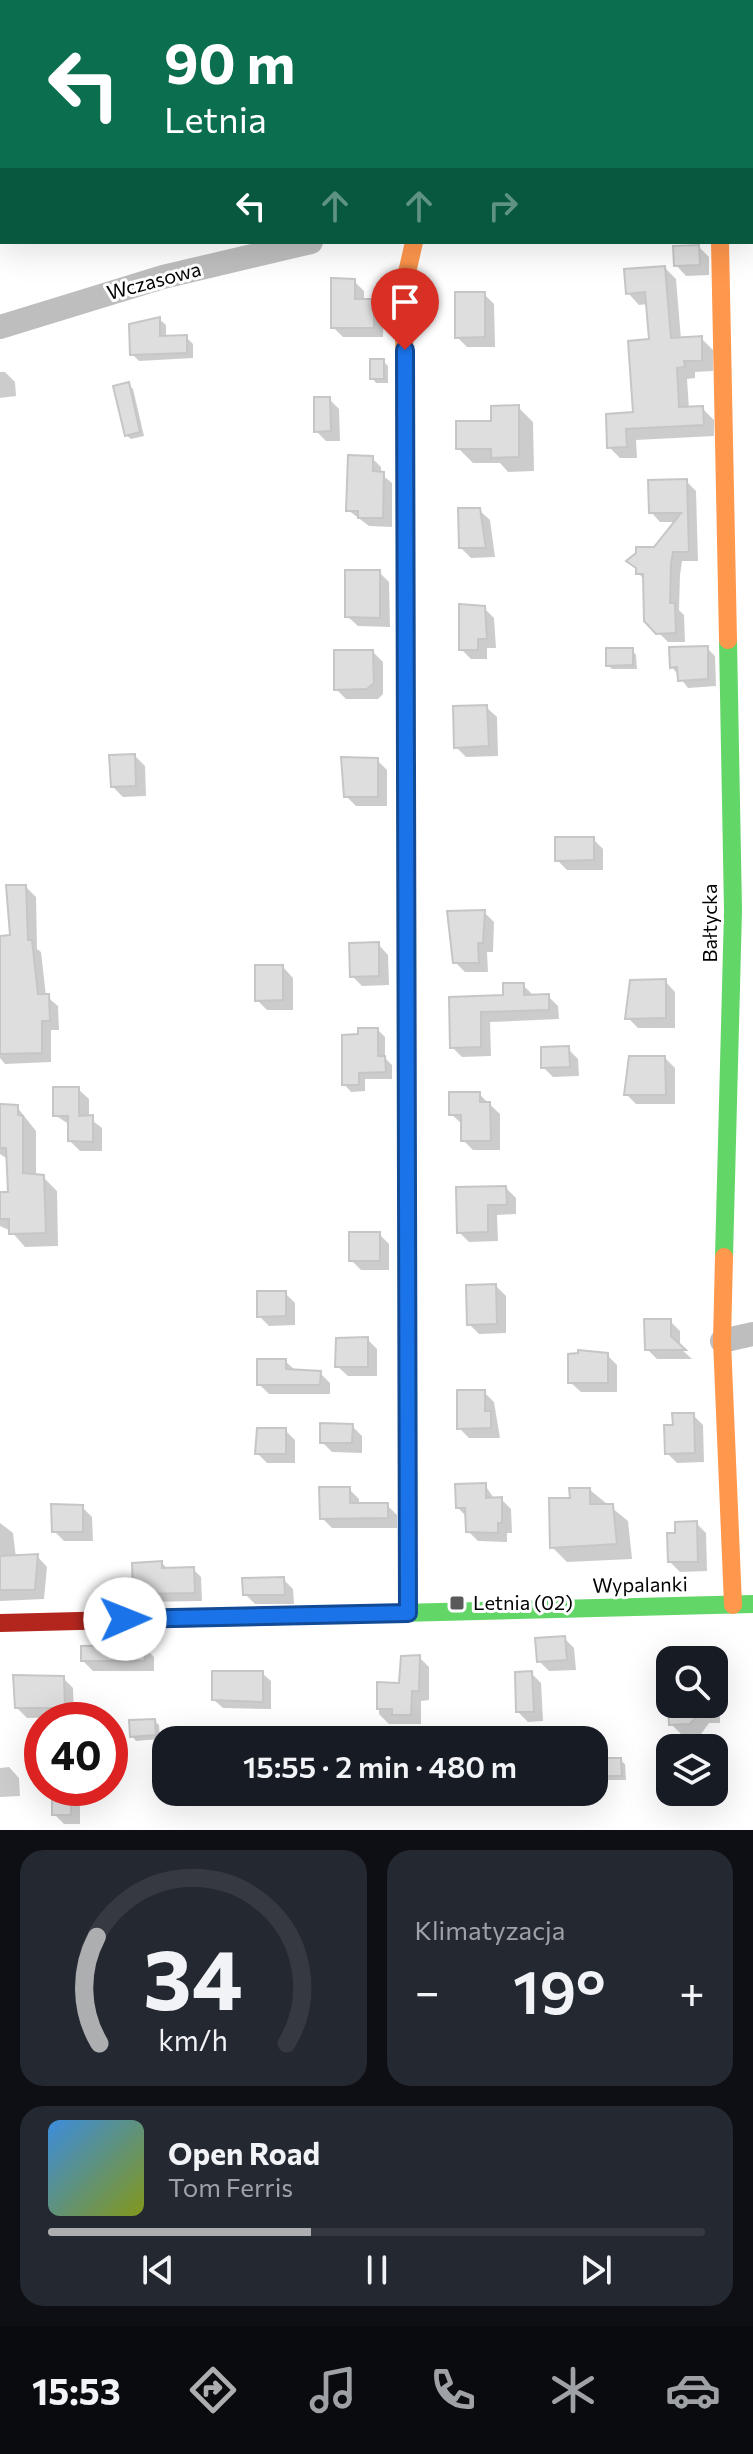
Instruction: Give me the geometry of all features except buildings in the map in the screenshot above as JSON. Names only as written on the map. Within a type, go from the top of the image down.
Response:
[{"type":"street","name":"Wczasowa","points":[[0,327],[163,277],[303,244]]},
{"type":"street","points":[[408,1613],[404,286],[414,244]]},
{"type":"street","name":"Bałtycka","points":[[720,244],[743,908],[722,1341],[733,1605]]},
{"type":"street","points":[[722,1341],[753,1334]]},
{"type":"street","name":"Wypalanki","points":[[0,1623],[753,1604]]},
{"type":"traffic: fast","points":[[405,543],[407,1169]]},
{"type":"traffic: fast","points":[[724,1257],[733,910],[728,640]]},
{"type":"traffic: fast","points":[[400,1613],[753,1604]]},
{"type":"traffic: slow","points":[[405,543],[404,286],[414,244]]},
{"type":"traffic: slow","points":[[720,244],[728,640]]},
{"type":"traffic: slow","points":[[724,1257],[722,1341],[733,1605]]},
{"type":"traffic: jam","points":[[407,1169],[408,1613]]},
{"type":"traffic: jam","points":[[0,1623],[400,1613]]},
{"type":"place","name":"Letnia (02)","points":[[457,1603]]},
{"type":"route","points":[[125,1619],[408,1613],[405,350]]}]
